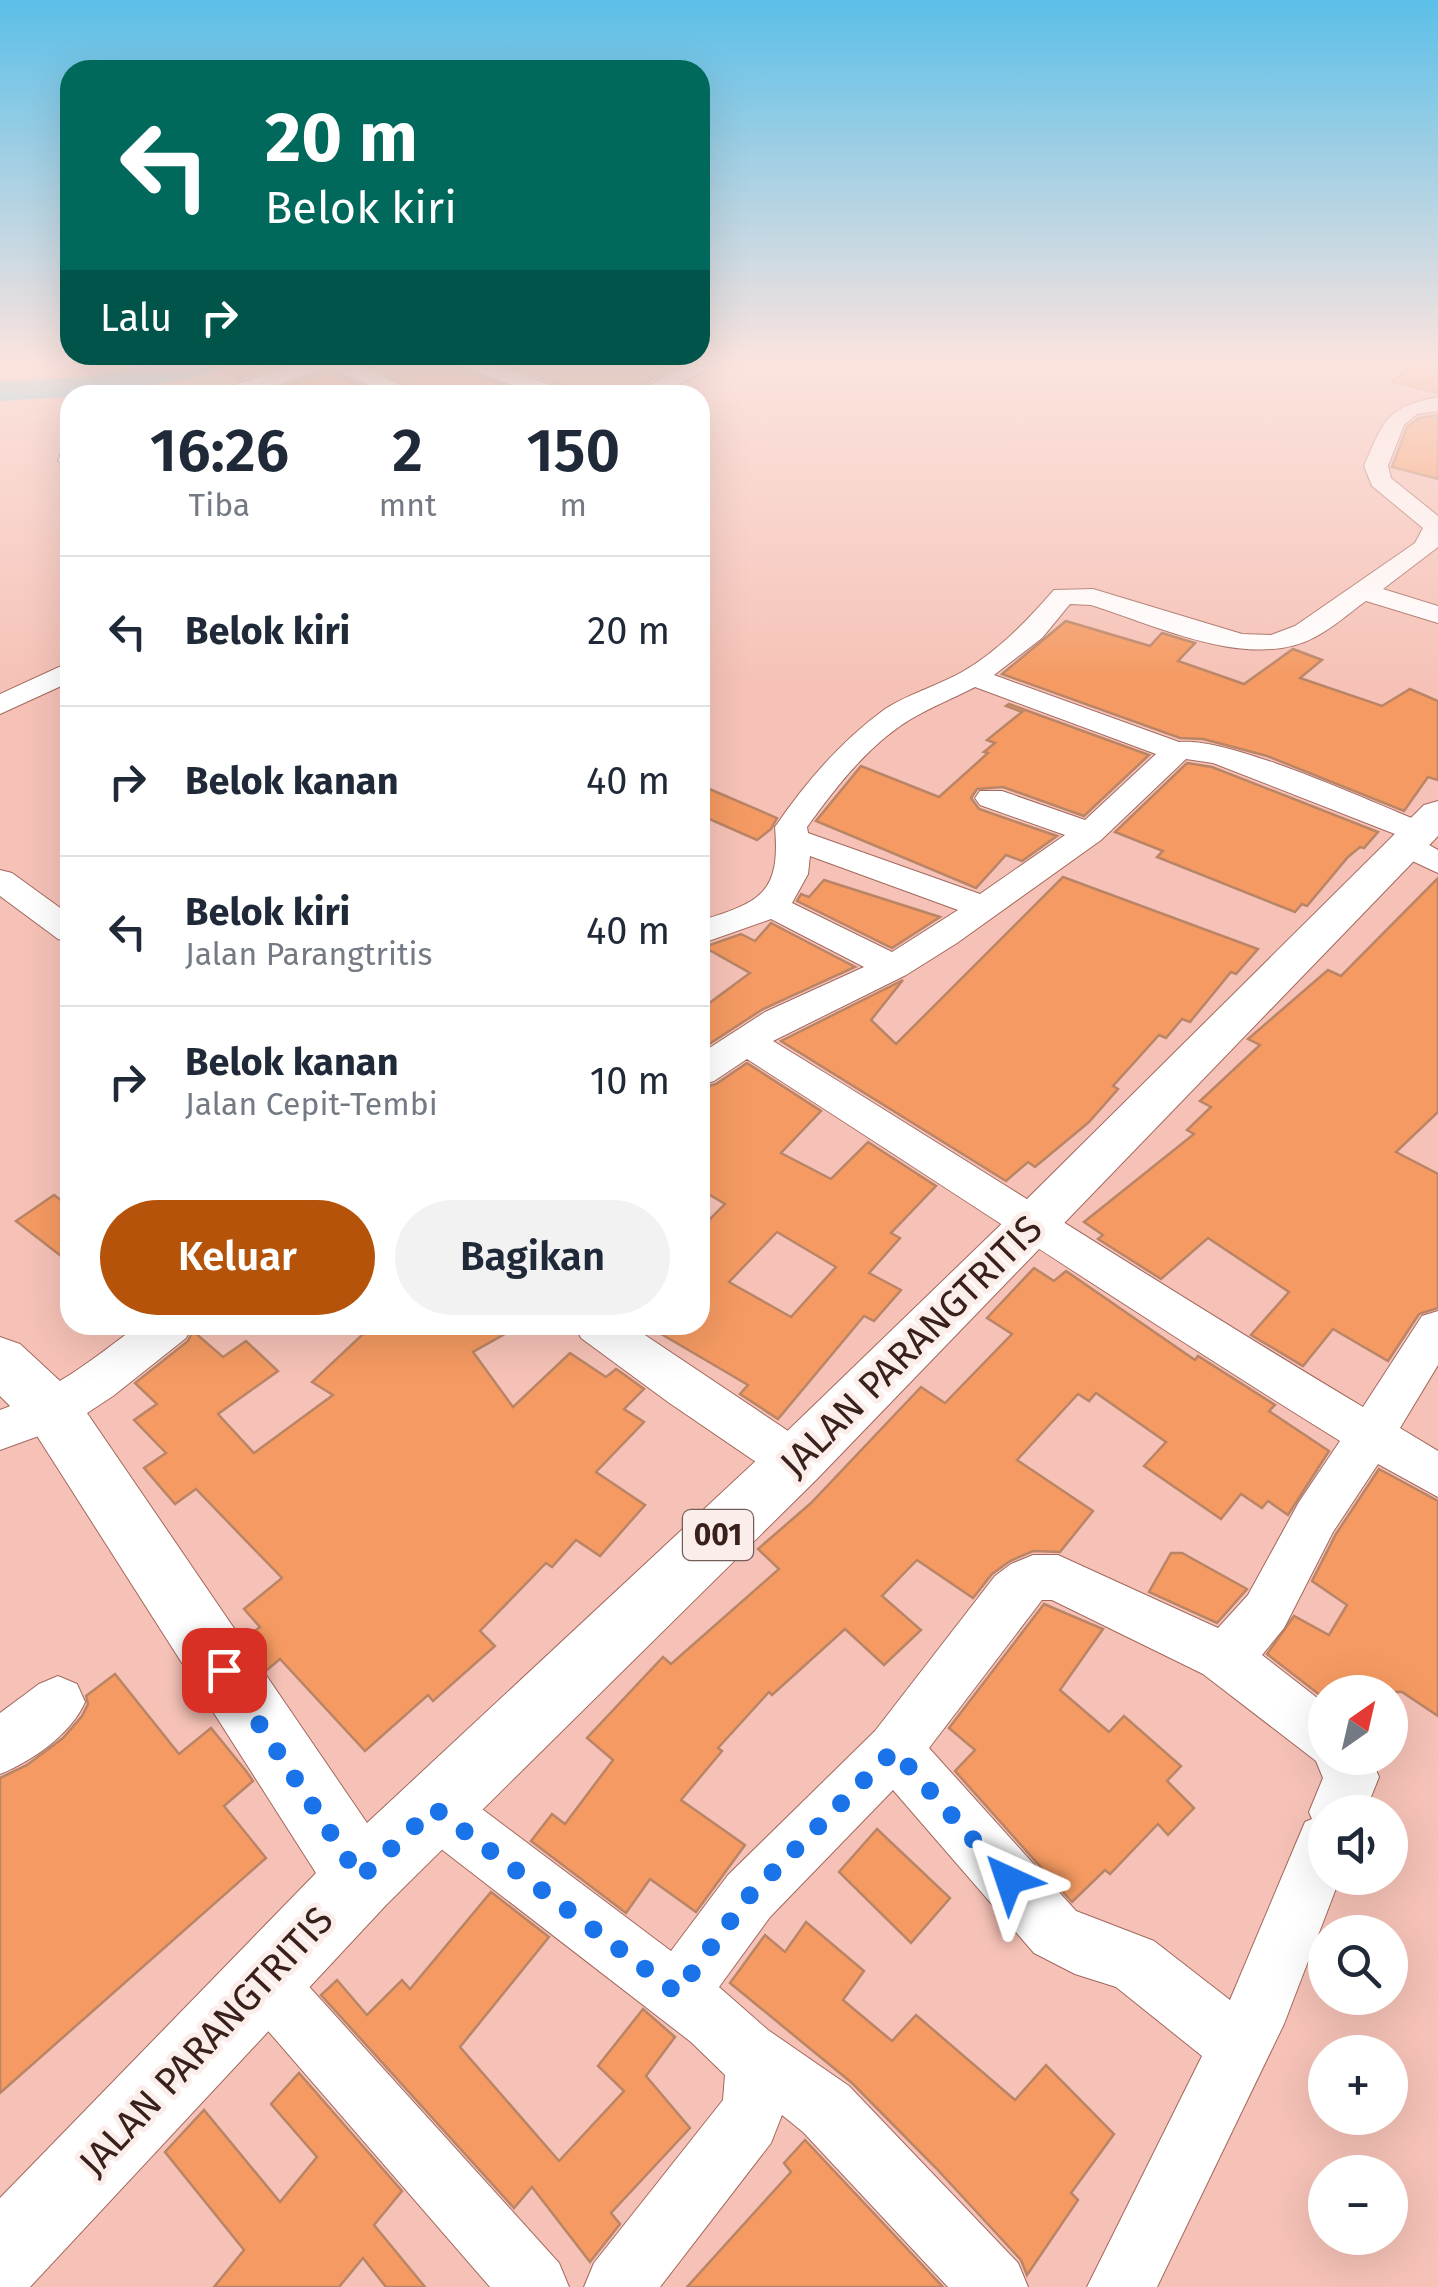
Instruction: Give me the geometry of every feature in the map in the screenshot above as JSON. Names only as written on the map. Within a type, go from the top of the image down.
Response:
[{"type":"main road","name":"JALAN PARANGTRITIS","points":[[0,2258],[360,1878],[795,1462],[1425,838]]},
{"type":"main road","points":[[0,1360],[26,1421],[360,1878]]},
{"type":"street","points":[[710,929],[773,907],[794,871],[797,854],[791,827],[798,813],[869,738],[898,714],[974,677],[1032,632],[1063,596],[1093,597],[1240,642],[1282,642],[1306,632],[1424,548],[1435,534],[1429,518],[1380,482],[1376,468]]},
{"type":"street","points":[[1360,592],[1438,615]]},
{"type":"street","points":[[0,704],[60,676]]},
{"type":"street","points":[[974,677],[1123,734],[1178,750],[1194,749],[1224,756],[1425,838]]},
{"type":"street","points":[[710,1065],[815,1002],[893,967],[984,907],[1090,833],[1178,750]]},
{"type":"street","points":[[991,798],[1090,833]]},
{"type":"street","points":[[793,840],[984,907]]},
{"type":"street","points":[[0,880],[60,925]]},
{"type":"street","points":[[773,907],[893,967]]},
{"type":"street","points":[[745,1041],[1036,1223],[1161,1308],[1438,1476]]},
{"type":"street","points":[[1222,1656],[1244,1643],[1267,1610],[1337,1481],[1371,1434],[1422,1381],[1438,1329]]},
{"type":"street","points":[[26,1421],[97,1383],[157,1335]]},
{"type":"street","points":[[611,1335],[795,1462]]},
{"type":"street","points":[[677,1993],[749,1896],[894,1750],[1012,1592],[1038,1574],[1058,1578],[1222,1656],[1308,1724]]},
{"type":"street","points":[[0,1746],[58,1702]]},
{"type":"street","points":[[894,1750],[1056,1932],[1075,1944],[1133,1962],[1240,2047]]},
{"type":"street","points":[[434,1808],[826,2109],[994,2287]]},
{"type":"street","points":[[1122,2287],[1240,2047],[1308,1883]]},
{"type":"street","points":[[264,1981],[535,2287]]},
{"type":"street","points":[[618,2287],[748,2120],[760,2095],[760,2073],[749,2053]]},
{"type":"building","points":[[1395,468],[1438,468],[1438,479]]},
{"type":"building","points":[[1066,621],[1150,646],[1162,633],[1195,643],[1178,661],[1244,684],[1293,649],[1322,660],[1300,678],[1382,706],[1410,689],[1438,701],[1438,780],[1428,777],[1404,811],[1267,756],[1203,739],[1180,738],[1002,674]]},
{"type":"building","points":[[1006,706],[1149,755],[1084,816],[1003,787],[977,789],[971,798],[979,809],[1057,836],[1022,861],[1006,855],[976,888],[816,821],[861,766],[939,797],[988,753],[984,752],[995,743],[987,740],[1022,712]]},
{"type":"building","points":[[1187,763],[1212,767],[1378,832],[1364,848],[1348,857],[1307,906],[1302,904],[1295,912],[1157,857],[1163,851],[1115,832]]},
{"type":"building","points":[[710,789],[777,818],[757,840],[710,819]]},
{"type":"building","points":[[1063,877],[1258,949],[1236,974],[1231,972],[1190,1022],[1182,1019],[1166,1038],[1159,1035],[1113,1086],[1118,1089],[1089,1122],[1035,1167],[1028,1162],[1006,1181],[781,1041],[903,980],[871,1020],[896,1044]]},
{"type":"building","points":[[1438,878],[1438,1112],[1396,1152],[1438,1174],[1438,1308],[1419,1314],[1388,1361],[1333,1329],[1303,1366],[1251,1335],[1289,1292],[1208,1238],[1161,1279],[1098,1239],[1103,1235],[1084,1222],[1194,1134],[1187,1130],[1211,1107],[1200,1101],[1260,1045],[1248,1039],[1328,970],[1341,976]]},
{"type":"building","points":[[824,880],[940,917],[892,948],[797,901],[801,894],[809,897]]},
{"type":"building","points":[[771,923],[855,967],[763,1009],[710,1043],[710,1003],[750,973],[710,950],[710,945],[741,934],[755,941]]},
{"type":"building","points":[[747,1063],[821,1111],[781,1153],[831,1179],[868,1142],[936,1186],[891,1233],[900,1238],[869,1273],[901,1290],[874,1321],[864,1316],[778,1419],[740,1394],[748,1385],[663,1335],[710,1335],[710,1219],[725,1204],[710,1195],[710,1086]],"holes":[[[777,1232],[836,1267],[791,1317],[729,1282]]]},
{"type":"building","points":[[54,1195],[60,1200],[60,1255],[16,1221]]},
{"type":"building","points":[[1034,1268],[1054,1281],[1066,1271],[1195,1360],[1198,1356],[1275,1405],[1269,1411],[1329,1451],[1288,1515],[1268,1501],[1262,1508],[1241,1494],[1221,1519],[1144,1466],[1166,1442],[1096,1393],[1089,1401],[1078,1394],[1017,1460],[1093,1511],[1060,1552],[1033,1551],[1010,1561],[992,1574],[973,1598],[917,1560],[882,1596],[921,1630],[884,1665],[845,1629],[772,1695],[769,1692],[718,1748],[722,1751],[681,1800],[745,1845],[696,1912],[650,1879],[626,1913],[531,1841],[552,1814],[565,1824],[613,1760],[587,1738],[663,1657],[671,1664],[779,1569],[758,1549],[811,1503],[921,1387],[945,1403],[1012,1334],[987,1318]]},
{"type":"building","points":[[191,1335],[198,1335],[223,1357],[246,1341],[278,1371],[218,1414],[254,1453],[333,1395],[312,1382],[362,1335],[503,1335],[473,1352],[513,1407],[570,1353],[606,1377],[616,1369],[644,1389],[624,1409],[644,1422],[596,1472],[645,1505],[600,1556],[576,1540],[552,1567],[546,1563],[480,1631],[495,1646],[433,1701],[428,1695],[365,1751],[280,1659],[267,1670],[245,1638],[260,1627],[244,1609],[282,1578],[196,1489],[175,1504],[144,1468],[166,1453],[134,1420],[157,1404],[135,1383]]},
{"type":"building","points":[[1379,1469],[1438,1501],[1438,1716],[1408,1696],[1408,1675],[1308,1675],[1308,1686],[1267,1654],[1294,1616],[1329,1635],[1347,1605],[1312,1581],[1336,1534]]},
{"type":"building","points":[[1171,1553],[1182,1553],[1247,1589],[1217,1623],[1149,1592]]},
{"type":"building","points":[[1044,1604],[1103,1629],[1060,1690],[1109,1732],[1124,1716],[1181,1766],[1167,1781],[1194,1808],[1168,1835],[1158,1824],[1110,1874],[1105,1870],[1072,1902],[955,1771],[975,1750],[949,1728]]},
{"type":"building","points":[[115,1674],[179,1754],[211,1728],[253,1781],[224,1806],[266,1858],[0,2093],[0,1778],[27,1765],[63,1738],[82,1716],[88,1704],[86,1696]]},
{"type":"building","points":[[877,1829],[950,1898],[911,1943],[839,1872]]},
{"type":"building","points":[[491,1892],[549,1937],[460,2047],[559,2161],[624,2091],[598,2066],[643,2009],[675,2037],[646,2076],[690,2128],[611,2213],[620,2224],[590,2262],[532,2187],[514,2208],[321,1995],[337,1980],[367,2015],[402,1980],[410,1989]]},
{"type":"building","points":[[806,1922],[864,1971],[843,2000],[892,2041],[916,2015],[1015,2100],[1046,2065],[1114,2134],[1071,2193],[1078,2200],[1027,2275],[1021,2260],[852,2083],[730,1983],[765,1935],[785,1952]]},
{"type":"building","points":[[299,2073],[402,2191],[374,2225],[425,2287],[386,2287],[363,2258],[339,2287],[214,2287],[244,2250],[165,2152],[204,2110],[280,2202],[317,2157],[271,2104]]},
{"type":"building","points":[[805,2140],[943,2287],[687,2287],[791,2172],[784,2163]]},
{"type":"route","points":[[224,1670],[360,1878],[434,1808],[677,1993],[749,1896],[894,1750],[1009,1880]]}]
